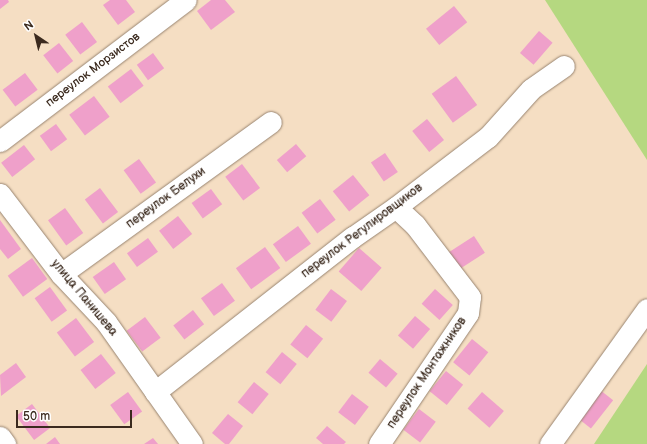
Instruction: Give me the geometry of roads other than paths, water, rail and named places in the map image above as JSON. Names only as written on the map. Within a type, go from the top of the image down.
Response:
[{"type":"street","name":"переулок Морзистов","points":[[0,141],[186,0]]},
{"type":"street","name":"переулок Регулировщиков","points":[[155,392],[353,237],[396,207],[488,137],[531,89],[564,66]]},
{"type":"street","name":"переулок Белухи","points":[[61,274],[271,122]]},
{"type":"street","name":"улица Панишева","points":[[0,194],[61,274],[106,322],[192,444]]},
{"type":"street","name":"переулок Монтажников","points":[[379,444],[468,313],[470,297],[414,225],[396,207]]},
{"type":"street","points":[[550,444],[647,309]]},
{"type":"street","points":[[0,437],[5,444]]}]
